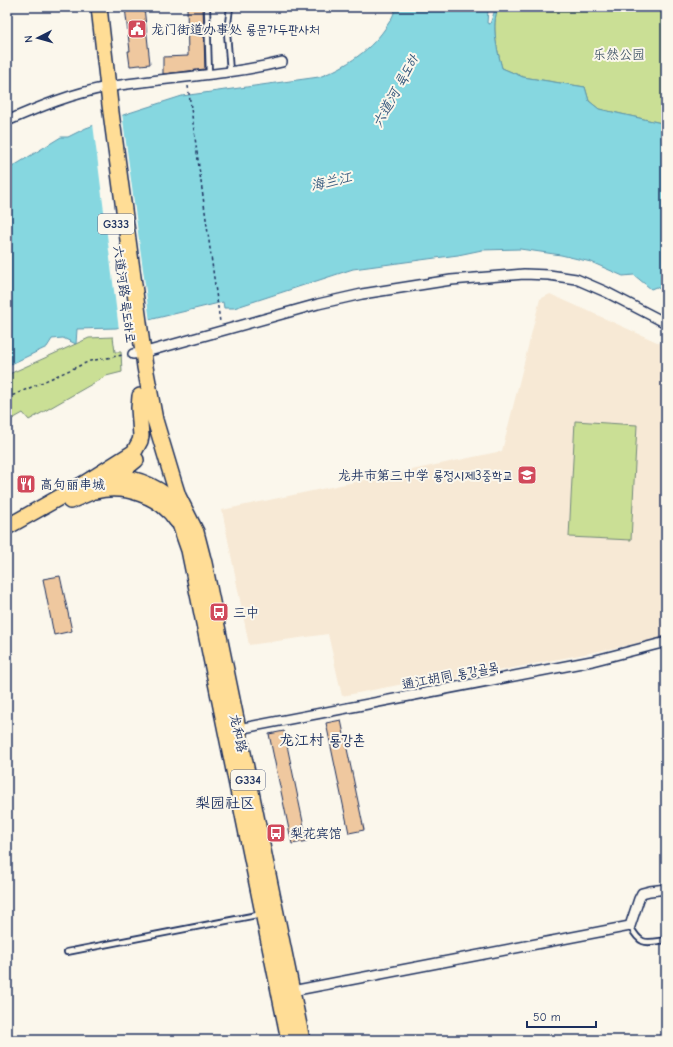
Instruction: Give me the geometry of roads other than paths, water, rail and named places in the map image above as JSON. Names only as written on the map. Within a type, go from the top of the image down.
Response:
[{"type":"highway","name":"六道河路 륙도하로","points":[[90,7],[104,88]]},
{"type":"highway","name":"六道河路 륙도하로","points":[[99,7],[105,106],[137,348],[140,396],[145,407],[152,439],[172,499]]},
{"type":"highway","name":"六道河路 륙도하로","points":[[137,348],[155,420],[186,524]]},
{"type":"highway","points":[[7,538],[70,501],[129,456],[138,446],[141,436],[139,408],[140,396]]},
{"type":"highway","points":[[115,477],[142,454],[152,439],[155,420]]},
{"type":"highway","name":"G334","points":[[87,488],[96,479],[115,477],[130,479],[148,485],[172,499],[186,524]]},
{"type":"highway","points":[[7,527],[87,488]]},
{"type":"highway","name":"G334","points":[[87,488],[113,488],[140,494],[155,501],[186,524]]},
{"type":"highway","name":"龙和路","points":[[186,524],[199,541],[238,729],[270,913],[290,1040]]},
{"type":"highway","name":"龙和路","points":[[186,524],[189,550],[270,913],[292,991],[302,1040]]},
{"type":"street","points":[[7,120],[54,102],[104,88],[255,69],[282,62]]},
{"type":"street","points":[[137,348],[222,332],[318,304],[362,294],[451,280],[524,274],[549,275],[576,279],[606,292],[666,323]]},
{"type":"street","name":"通江胡同 통강골목","points":[[238,729],[592,661],[666,642]]},
{"type":"street","points":[[292,991],[630,926],[642,893],[666,889]]},
{"type":"lane","points":[[207,7],[209,75]]},
{"type":"lane","points":[[230,7],[227,32],[230,72]]},
{"type":"lane","points":[[66,952],[270,913]]},
{"type":"lane","points":[[630,926],[638,939],[643,942],[666,940]]},
{"type":"water","points":[[396,7],[486,7],[488,10],[487,23],[490,24],[496,7],[498,7],[495,30],[502,68],[523,77],[585,87],[589,101],[599,109],[666,124],[666,292],[656,287],[651,289],[634,275],[623,276],[591,262],[561,255],[520,249],[482,250],[458,255],[353,269],[234,308],[224,308],[223,302],[116,328],[77,329],[76,344],[63,338],[52,339],[47,347],[7,366],[7,170],[61,137],[68,137],[86,128],[182,96],[319,77],[329,73],[349,62],[367,49],[382,33],[391,20]]},
{"type":"place","name":"龙门街道办事处 룡문가두판사처","points":[[137,29]]},
{"type":"place","name":"龙井市第三中学 룡정시제3중학교","points":[[527,475]]},
{"type":"place","name":"高句丽串城","points":[[26,484]]},
{"type":"place","name":"三中","points":[[219,612]]},
{"type":"place","name":"梨花宾馆","points":[[276,833]]},
{"type":"district","name":"龙江村 룡강촌","points":[[322,740]]},
{"type":"district","name":"梨园社区","points":[[225,803]]},
{"type":"park label","name":"乐然公园","points":[[619,54]]},
{"type":"water label","name":"六道河 륙도하","points":[[395,91]]},
{"type":"water label","name":"海兰江","points":[[331,181]]}]
